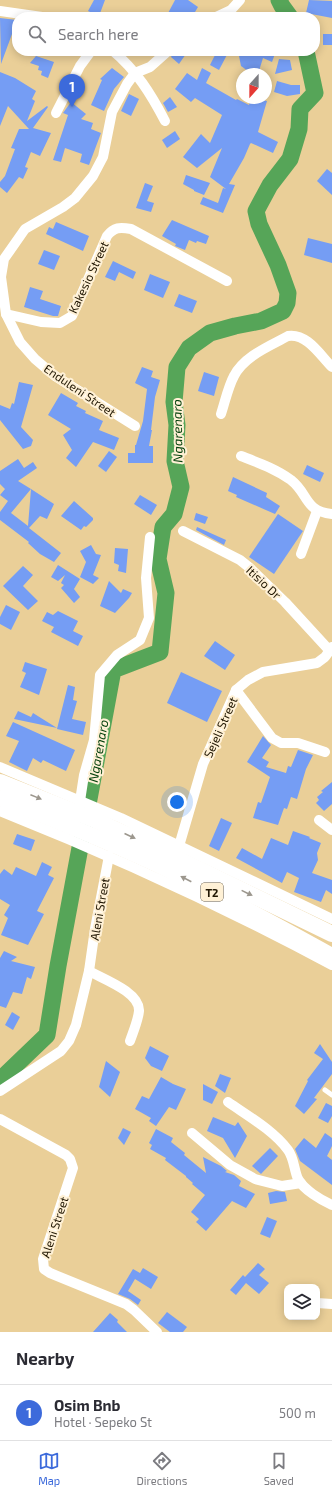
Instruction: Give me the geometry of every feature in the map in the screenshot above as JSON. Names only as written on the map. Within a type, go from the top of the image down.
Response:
[{"type":"highway","name":"T2","points":[[0,782],[71,814],[172,872],[221,896],[332,956]]},
{"type":"highway","name":"T2","points":[[0,798],[71,814]]},
{"type":"highway","name":"T2","points":[[92,827],[172,856],[332,934]]},
{"type":"street","points":[[227,12],[231,10],[240,0]]},
{"type":"street","points":[[0,11],[12,13]]},
{"type":"street","points":[[56,113],[80,66],[87,56]]},
{"type":"street","points":[[118,56],[135,72],[152,96],[165,121]]},
{"type":"street","points":[[135,72],[150,67],[162,56]]},
{"type":"street","name":"Enduleni Street","points":[[135,72],[112,112],[103,157],[93,176],[75,198],[63,207],[25,229],[4,260],[1,277],[6,314],[20,342],[35,359],[55,376],[135,426]]},
{"type":"street","name":"Kakesio Street","points":[[6,314],[40,322],[60,323],[72,316],[107,236],[112,230],[119,227],[131,229],[227,281]]},
{"type":"street","points":[[221,414],[233,376],[241,366],[251,357],[288,336],[294,335],[304,339],[332,367]]},
{"type":"street","points":[[241,456],[280,472],[293,481],[317,511],[332,514]]},
{"type":"street","points":[[301,554],[317,511]]},
{"type":"street","name":"Itisio Dr","points":[[183,531],[240,560],[286,602],[331,649]]},
{"type":"street","points":[[71,814],[94,740],[100,674],[117,655],[140,640],[149,618],[146,578],[150,537]]},
{"type":"street","name":"Sejeli Street","points":[[179,846],[203,764],[236,690],[254,676],[269,671],[315,664],[321,661],[331,649]]},
{"type":"street","points":[[236,690],[274,740],[285,743],[298,743],[325,752]]},
{"type":"street","points":[[0,767],[71,814],[109,856],[268,930],[332,965]]},
{"type":"street","points":[[0,810],[120,818],[332,919]]},
{"type":"street","points":[[319,820],[332,830]]},
{"type":"street","name":"Aleni Street","points":[[0,1091],[61,1051],[69,1041],[76,1025],[89,971],[95,929],[109,856]]},
{"type":"street","points":[[89,971],[129,993],[137,1003],[138,1013],[130,1041]]},
{"type":"street","points":[[228,1102],[272,1134],[289,1152],[298,1178],[302,1183],[316,1196],[332,1205]]},
{"type":"street","name":"Aleni Street","points":[[0,1119],[66,1156],[70,1159],[72,1164],[73,1168],[43,1259],[44,1269],[50,1273],[126,1304],[157,1332]]},
{"type":"street","points":[[192,1133],[230,1165],[255,1179],[282,1186],[302,1183]]},
{"type":"street","points":[[320,1303],[332,1304]]},
{"type":"lane","points":[[325,1090],[332,1095]]},
{"type":"building","points":[[94,0],[105,0],[100,12],[88,11]]},
{"type":"building","points":[[175,0],[188,0],[198,7],[195,12],[169,12]]},
{"type":"building","points":[[309,0],[332,1],[332,18],[320,16],[320,12],[306,12]]},
{"type":"building","points":[[0,18],[12,19],[12,34],[1,64]]},
{"type":"building","points":[[323,34],[332,34],[332,45],[323,45]]},
{"type":"building","points":[[36,56],[54,62],[48,78],[41,75],[42,71],[38,70],[39,66],[30,63]]},
{"type":"building","points":[[172,56],[185,56],[179,64]]},
{"type":"building","points":[[214,56],[226,56],[219,70],[210,65]]},
{"type":"building","points":[[239,56],[274,56],[272,62],[263,58],[260,68],[244,68],[241,66]]},
{"type":"building","points":[[279,59],[290,60],[292,70],[275,74]]},
{"type":"building","points":[[112,68],[124,77],[114,89],[104,111],[91,105],[102,80],[100,79]]},
{"type":"building","points":[[202,68],[211,73],[206,83],[236,100],[236,104],[266,104],[258,132],[278,142],[273,153],[251,143],[250,144],[229,184],[235,185],[223,213],[200,204],[203,197],[218,203],[223,188],[226,189],[210,177],[222,148],[197,168],[183,157],[201,134],[210,143],[222,115],[195,98],[191,102],[175,89],[187,73],[197,80]]},
{"type":"building","points":[[0,72],[15,78],[36,91],[32,99],[35,101],[27,121],[47,106],[48,107],[33,128],[51,133],[40,156],[31,152],[25,167],[28,168],[23,179],[19,177],[7,193],[0,187],[0,182],[5,176],[15,149],[11,148],[19,129],[29,129],[8,106],[0,126]]},
{"type":"building","points":[[277,81],[291,85],[300,85],[300,94],[287,96],[274,92]]},
{"type":"building","points":[[129,94],[139,99],[131,116],[121,111]]},
{"type":"building","points":[[170,97],[177,107],[168,112],[163,103]]},
{"type":"building","points":[[71,102],[86,114],[81,119],[93,123],[91,129],[101,133],[89,165],[80,162],[82,154],[65,148],[61,162],[53,160],[68,115],[63,113]]},
{"type":"building","points":[[175,131],[180,139],[167,148],[162,140]]},
{"type":"building","points":[[327,169],[332,173],[332,195],[317,181]]},
{"type":"building","points":[[186,175],[210,183],[204,195],[183,184]]},
{"type":"building","points":[[145,183],[153,186],[147,201],[154,203],[151,212],[136,208]]},
{"type":"building","points":[[172,220],[209,236],[206,244],[197,241],[196,243],[189,240],[185,250],[175,246],[176,244],[162,236]]},
{"type":"building","points":[[56,222],[89,236],[83,251],[46,234],[49,227],[53,229]]},
{"type":"building","points":[[308,238],[332,244],[332,263],[304,255]]},
{"type":"building","points":[[44,250],[60,256],[54,270],[38,264]]},
{"type":"building","points":[[113,261],[136,272],[133,279],[119,272],[115,281],[105,277]]},
{"type":"building","points":[[150,274],[170,282],[163,298],[144,290]]},
{"type":"building","points":[[30,287],[43,291],[40,299],[61,306],[58,316],[53,316],[24,307]]},
{"type":"building","points":[[179,294],[197,301],[192,313],[174,306]]},
{"type":"building","points":[[142,367],[153,371],[151,377],[160,380],[155,397],[149,446],[153,446],[153,463],[128,463],[128,453],[135,453],[135,445],[143,421],[147,389],[135,383]]},
{"type":"building","points":[[204,372],[219,377],[214,396],[198,391]]},
{"type":"building","points":[[19,382],[33,385],[21,427],[33,440],[31,446],[23,449],[0,420],[0,405],[10,409],[12,403],[14,404]]},
{"type":"building","points":[[61,393],[78,403],[76,406],[86,411],[85,413],[103,421],[99,430],[119,438],[114,450],[93,442],[76,467],[66,458],[72,450],[63,435],[71,429],[48,415]]},
{"type":"building","points":[[109,451],[117,457],[106,472],[98,466]]},
{"type":"building","points":[[18,459],[24,468],[33,462],[37,468],[18,481],[31,489],[54,504],[47,519],[40,516],[29,528],[61,553],[54,562],[40,554],[28,543],[29,542],[0,520],[0,512],[8,501],[0,495],[5,489],[0,484],[0,471]],"holes":[[[31,489],[28,526],[11,513]]]},
{"type":"building","points":[[307,465],[324,473],[320,482],[303,474]]},
{"type":"building","points":[[233,477],[267,493],[266,497],[280,506],[275,514],[236,497],[237,495],[228,491]]},
{"type":"building","points":[[140,495],[157,505],[151,515],[134,504]]},
{"type":"building","points":[[74,501],[93,518],[93,520],[86,527],[84,526],[81,530],[61,516]]},
{"type":"building","points":[[196,513],[208,517],[205,524],[194,520]]},
{"type":"building","points":[[278,514],[303,531],[274,574],[249,557]]},
{"type":"building","points":[[197,527],[226,540],[224,545],[196,530]]},
{"type":"building","points":[[91,545],[96,554],[101,555],[93,575],[99,578],[93,584],[80,577],[86,562],[80,551]]},
{"type":"building","points":[[115,548],[128,549],[126,573],[118,571],[119,565],[114,563]]},
{"type":"building","points":[[58,565],[80,579],[74,589],[80,597],[74,603],[61,588],[64,585],[61,583],[65,575],[58,581],[51,577]]},
{"type":"building","points":[[23,566],[33,575],[23,586],[38,601],[28,610],[3,586]]},
{"type":"building","points":[[109,581],[121,593],[123,589],[132,593],[115,613],[100,606]]},
{"type":"building","points":[[6,605],[20,612],[11,630],[0,624],[0,617]]},
{"type":"building","points":[[58,611],[78,621],[73,631],[83,636],[78,646],[51,632],[54,627],[42,621],[47,612],[53,615]]},
{"type":"building","points":[[215,641],[235,655],[225,670],[204,656]]},
{"type":"building","points":[[25,662],[47,669],[39,695],[20,687],[26,673],[22,671]]},
{"type":"building","points":[[181,672],[222,691],[207,722],[167,703]]},
{"type":"building","points":[[68,685],[75,687],[73,700],[77,701],[72,719],[86,722],[83,735],[57,729]]},
{"type":"building","points":[[18,711],[31,717],[33,713],[57,728],[14,719]]},
{"type":"building","points":[[13,722],[75,750],[66,771],[43,760],[41,763],[33,758],[27,771],[9,762],[19,741],[6,736]]},
{"type":"building","points":[[263,736],[271,745],[262,758],[269,762],[266,767],[286,773],[288,766],[291,767],[298,750],[313,755],[306,769],[297,799],[291,797],[287,809],[284,808],[278,825],[253,818],[258,802],[261,803],[270,777],[247,762]]},
{"type":"building","points":[[332,782],[332,804],[324,811],[316,803],[319,800],[317,797],[323,792],[321,791]]},
{"type":"building","points":[[221,818],[232,823],[219,851],[209,846]]},
{"type":"building","points":[[293,831],[321,843],[317,853],[318,860],[312,873],[332,880],[332,894],[326,890],[321,902],[294,892],[299,878],[287,872],[282,883],[236,858],[242,848],[262,859],[271,838],[288,845]]},
{"type":"building","points":[[17,834],[35,840],[31,851],[13,844]]},
{"type":"building","points":[[42,862],[52,867],[48,875],[54,878],[37,911],[44,914],[28,945],[1,935],[8,918],[4,915],[10,905],[0,899],[0,874],[4,869],[12,875],[16,867],[36,876]]},
{"type":"building","points":[[4,951],[17,957],[11,961],[35,967],[31,979],[27,977],[22,994],[13,992],[6,1008],[0,1006],[0,958]]},
{"type":"building","points":[[12,1012],[20,1017],[13,1030],[5,1025]]},
{"type":"building","points":[[320,1044],[332,1062],[332,1074],[314,1098],[317,1099],[304,1114],[295,1106],[308,1081],[307,1080],[323,1059],[314,1053]]},
{"type":"building","points":[[150,1046],[169,1056],[162,1071],[151,1066],[145,1058]]},
{"type":"building","points":[[106,1061],[120,1072],[110,1097],[99,1087]]},
{"type":"building","points":[[220,1074],[231,1078],[225,1093],[215,1086]]},
{"type":"building","points":[[161,1077],[186,1089],[176,1110],[169,1107],[156,1126],[149,1121],[151,1118],[135,1109],[142,1096],[149,1099]]},
{"type":"building","points":[[203,1084],[218,1092],[212,1104],[203,1100]]},
{"type":"building","points":[[326,1103],[332,1106],[332,1116],[328,1123],[318,1118]]},
{"type":"building","points":[[213,1117],[235,1126],[238,1122],[247,1136],[235,1158],[223,1138],[207,1131]]},
{"type":"building","points":[[123,1128],[131,1132],[124,1145],[118,1138]]},
{"type":"building","points":[[156,1129],[173,1138],[171,1142],[206,1173],[203,1157],[221,1166],[227,1171],[225,1172],[234,1175],[241,1181],[239,1186],[255,1194],[246,1208],[232,1201],[206,1231],[196,1222],[199,1219],[191,1212],[205,1195],[192,1184],[193,1183],[186,1176],[165,1160],[166,1158],[150,1149],[152,1145],[149,1143]]},
{"type":"building","points":[[325,1133],[332,1138],[332,1146],[327,1156],[332,1160],[332,1185],[300,1161],[295,1149],[304,1138],[316,1148]]},
{"type":"building","points":[[270,1148],[278,1156],[261,1174],[252,1166]]},
{"type":"building","points":[[276,1191],[285,1192],[287,1201],[270,1204],[268,1193]]},
{"type":"building","points":[[267,1217],[277,1221],[270,1238],[260,1234]]},
{"type":"building","points":[[258,1263],[265,1269],[259,1275],[269,1283],[259,1294],[246,1283],[236,1295],[230,1290],[243,1275],[245,1277]]},
{"type":"building","points":[[143,1268],[158,1277],[151,1289],[135,1279],[128,1291],[141,1300],[138,1305],[130,1299],[118,1294],[133,1269],[140,1273]]},
{"type":"building","points":[[167,1312],[187,1327],[183,1332],[170,1332],[158,1323]]},
{"type":"building","points":[[110,1313],[118,1320],[117,1322],[127,1332],[93,1332]]},
{"type":"waterway","name":"Ngarenaro","points":[[279,0],[286,12]]},
{"type":"waterway","name":"Ngarenaro","points":[[0,1080],[47,1035],[58,966],[113,670],[160,652],[166,593],[158,559],[163,527],[174,514],[181,487],[175,461],[177,425],[174,402],[177,367],[189,348],[210,333],[261,321],[283,311],[287,303],[288,293],[278,265],[259,224],[256,211],[270,185],[290,159],[299,129],[300,109],[315,93],[307,56]]},
{"type":"place","name":"Osim Bnb","points":[[72,107]]}]
